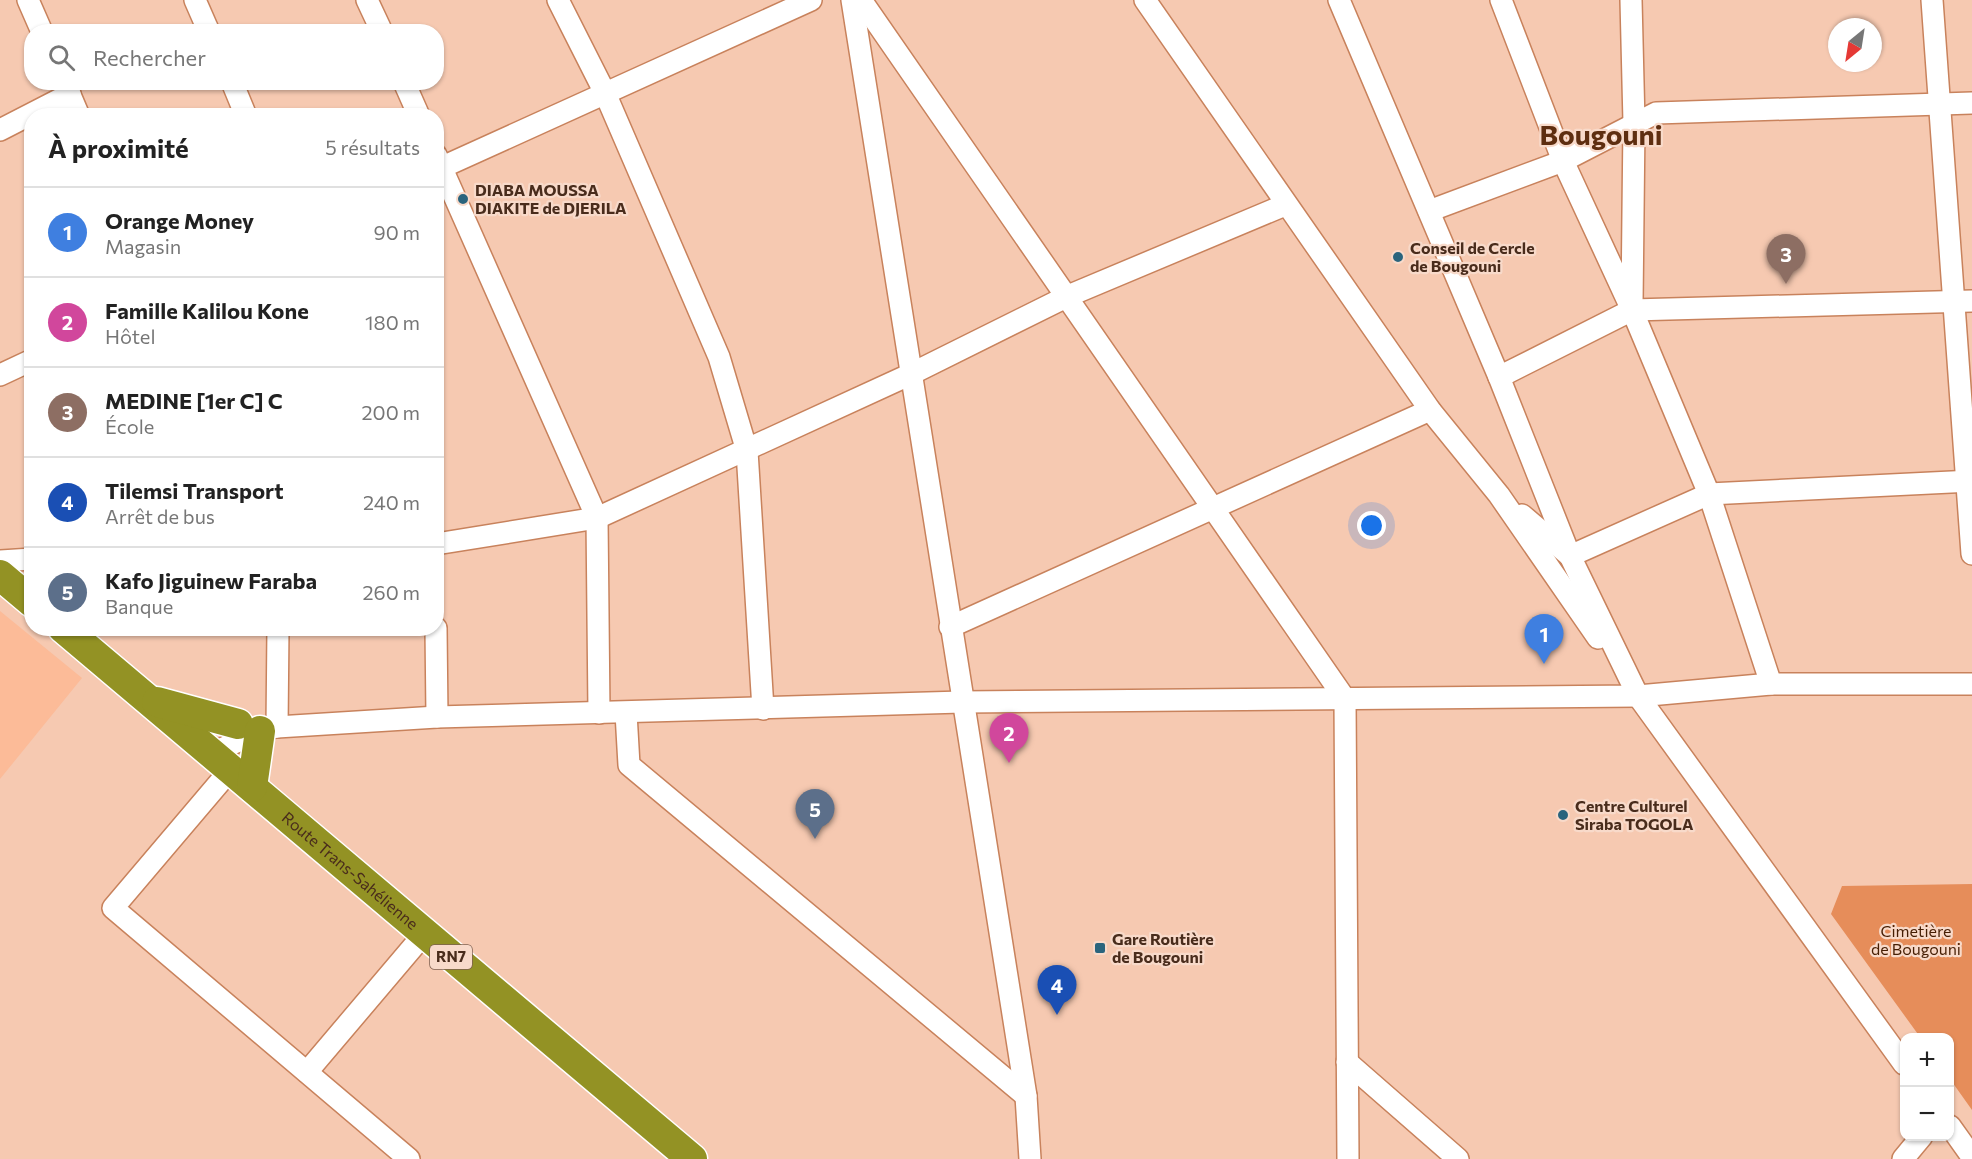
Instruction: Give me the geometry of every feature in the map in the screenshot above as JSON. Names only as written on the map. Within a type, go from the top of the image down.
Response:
[{"type":"highway","points":[[0,575],[24,595]]},
{"type":"highway","name":"Route Trans-Sahélienne","points":[[72,636],[692,1159]]},
{"type":"highway","points":[[148,700],[260,728]]},
{"type":"highway","points":[[224,762],[260,728]]},
{"type":"street","points":[[28,0],[38,24]]},
{"type":"street","points":[[195,0],[206,24]]},
{"type":"street","points":[[368,0],[378,24]]},
{"type":"street","points":[[558,0],[605,93],[719,357],[747,451],[763,710]]},
{"type":"street","points":[[444,161],[605,93],[811,0]]},
{"type":"street","points":[[852,0],[1026,1096],[1030,1159]]},
{"type":"street","points":[[861,0],[1345,699],[1348,1159]]},
{"type":"street","points":[[1145,0],[1285,205],[1430,410],[1499,495],[1638,696],[1900,1057]]},
{"type":"street","points":[[1339,0],[1499,377],[1570,556],[1638,696]]},
{"type":"street","points":[[1501,0],[1563,161],[1632,310],[1709,494],[1771,684]]},
{"type":"street","points":[[1630,0],[1634,123],[1632,310]]},
{"type":"street","points":[[1932,0],[1938,105],[1963,302],[1972,554]]},
{"type":"street","points":[[35,108],[64,90]]},
{"type":"street","points":[[68,90],[76,108]]},
{"type":"street","points":[[235,90],[243,108]]},
{"type":"street","points":[[408,90],[415,108]]},
{"type":"street","points":[[1429,211],[1563,161],[1656,113],[1972,104]]},
{"type":"street","points":[[0,130],[24,115]]},
{"type":"street","points":[[444,177],[597,518],[599,713]]},
{"type":"street","points":[[444,543],[597,518],[911,374],[1068,296],[1285,205]]},
{"type":"street","points":[[1499,377],[1632,310],[1963,302]]},
{"type":"street","points":[[0,375],[24,364]]},
{"type":"street","points":[[950,627],[1430,410]]},
{"type":"street","points":[[1570,556],[1709,494],[1969,482]]},
{"type":"street","points":[[1499,495],[1570,556]]},
{"type":"street","points":[[0,561],[24,560]]},
{"type":"street","points":[[277,636],[260,728],[224,762],[113,908],[409,1159]]},
{"type":"street","points":[[436,636],[437,717]]},
{"type":"street","points":[[260,728],[437,717],[763,710],[962,702],[1638,696],[1771,684],[1972,684]]},
{"type":"street","points":[[626,713],[629,765],[1026,1096]]},
{"type":"street","points":[[307,1072],[424,934]]},
{"type":"street","points":[[1347,1062],[1458,1159]]},
{"type":"street","points":[[1954,1132],[1972,1157]]},
{"type":"street","points":[[1903,1159],[1919,1141]]},
{"type":"shaded area","points":[[0,611],[24,631],[24,636],[31,636],[82,678],[0,779]]},
{"type":"green space","name":"Cimetière de Bougouni","points":[[1972,884],[1972,1110],[1954,1085],[1954,1033],[1917,1033],[1831,914],[1842,886]]},
{"type":"place","name":"DIABA MOUSSA DIAKITE de DJERILA","points":[[463,199]]},
{"type":"place","name":"Conseil de Cercle de Bougouni","points":[[1398,257]]},
{"type":"place","name":"MEDINE [1er C] C","points":[[1786,284]]},
{"type":"place","name":"Orange Money","points":[[1544,664]]},
{"type":"place","name":"Famille Kalilou Kone","points":[[1009,763]]},
{"type":"place","name":"Centre Culturel Siraba TOGOLA","points":[[1563,815]]},
{"type":"place","name":"Kafo Jiguinew Faraba","points":[[815,839]]},
{"type":"place","name":"Gare Routière de Bougouni","points":[[1100,948]]},
{"type":"place","name":"Tilemsi Transport","points":[[1057,1015]]},
{"type":"district","name":"Bougouni","points":[[1601,135]]}]
